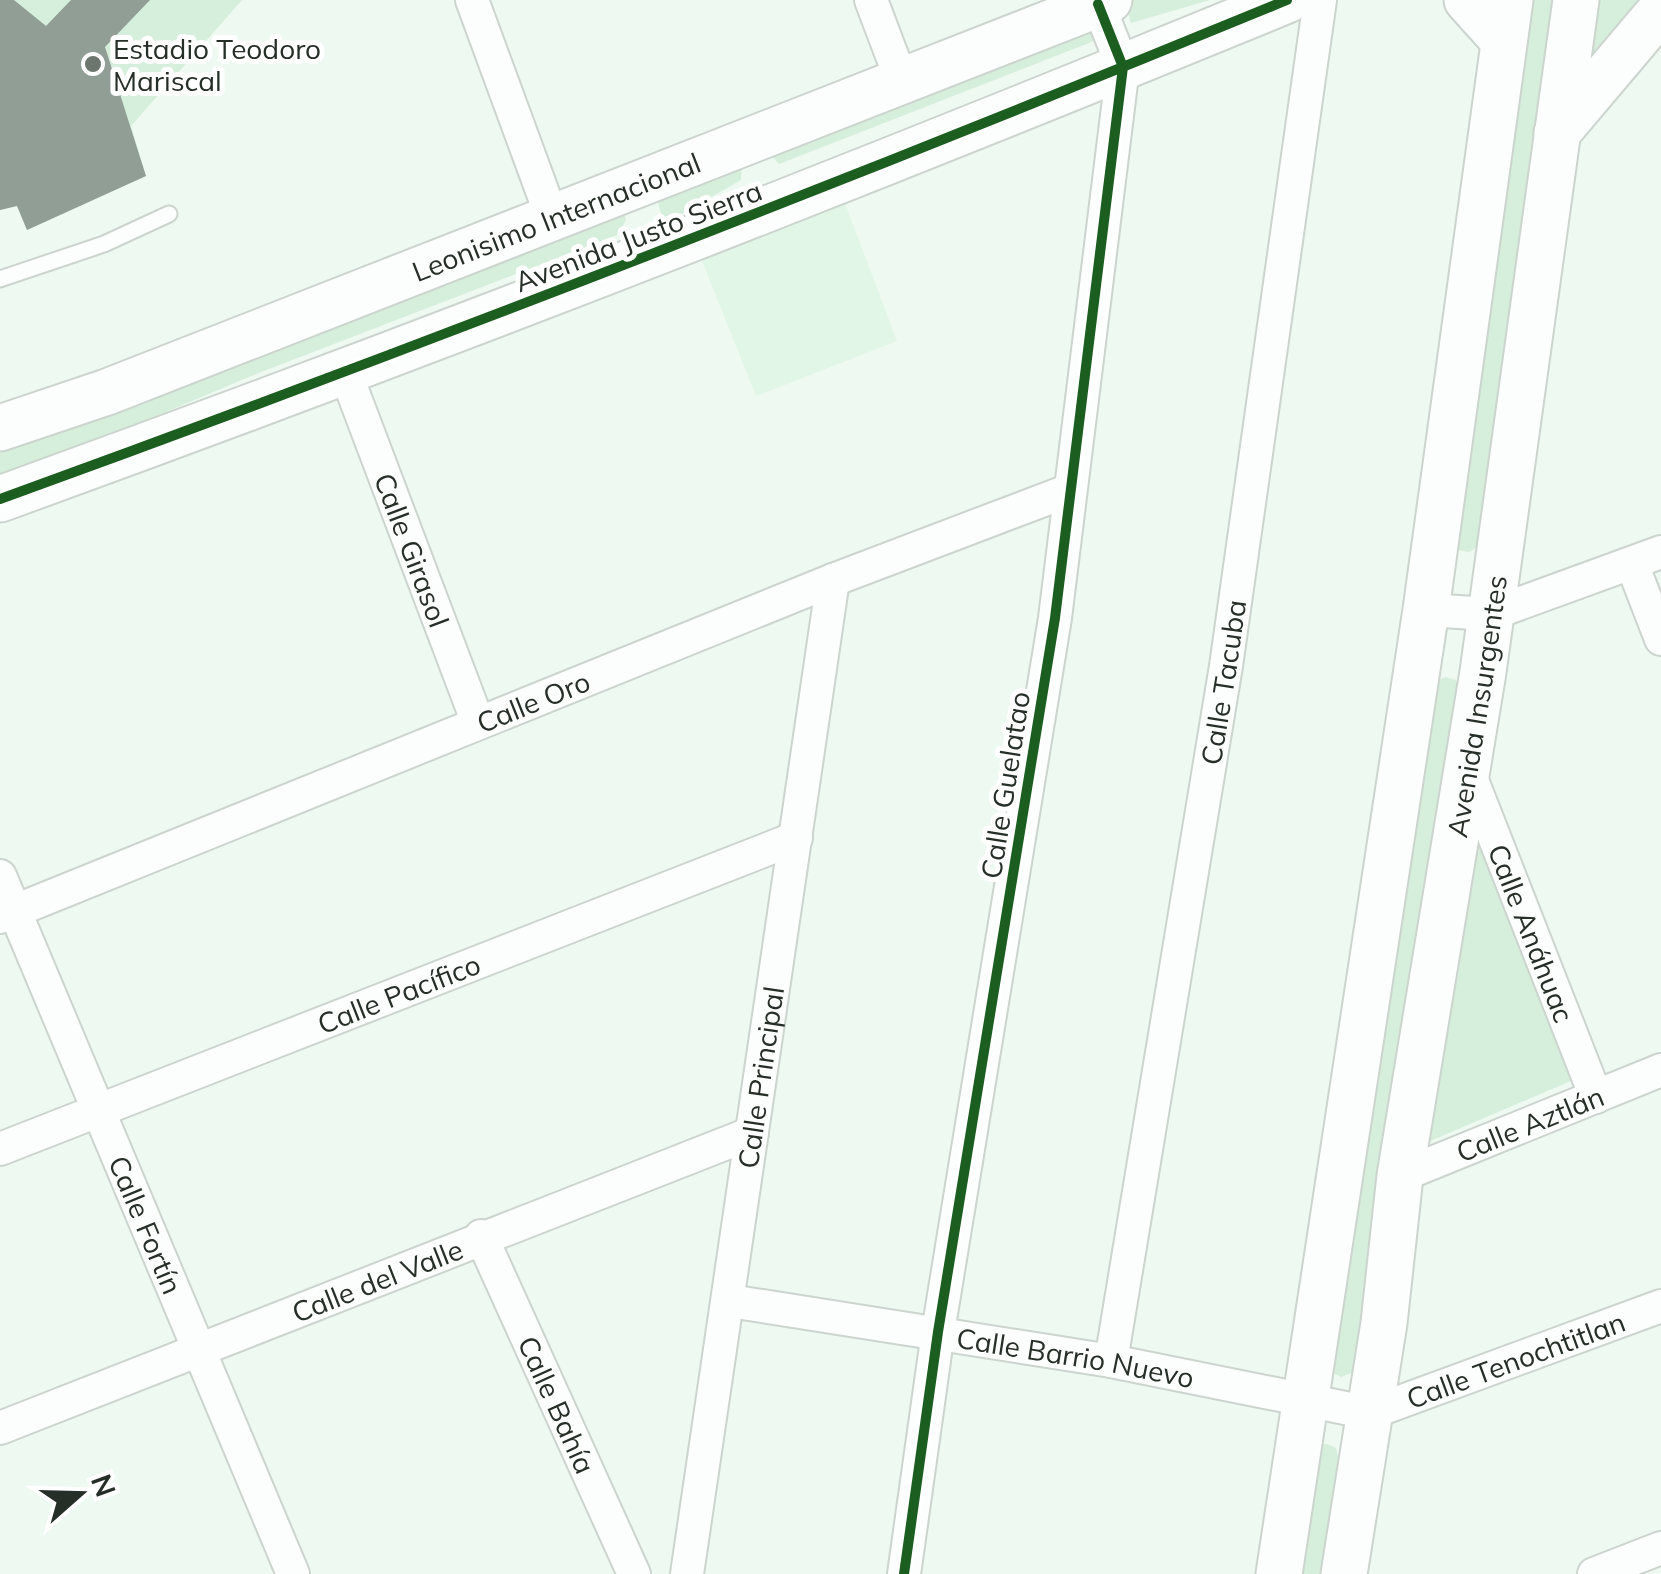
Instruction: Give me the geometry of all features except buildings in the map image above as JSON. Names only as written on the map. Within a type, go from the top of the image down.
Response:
[{"type":"main road","name":"Avenida Justo Sierra","points":[[0,499],[346,374],[632,260],[756,216],[1286,0]]},
{"type":"main road","points":[[1279,1574],[1302,1401],[1426,610],[1507,21],[1467,0]]},
{"type":"main road","name":"Avenida Insurgentes","points":[[1344,1574],[1370,1412],[1400,1176],[1490,614],[1576,0]]},
{"type":"main road","name":"Leonisimo Internacional","points":[[0,428],[107,392],[551,215],[1104,2]]},
{"type":"main road","points":[[1557,133],[1661,10]]},
{"type":"main road","points":[[732,146],[756,216]]},
{"type":"main road","points":[[608,194],[632,260]]},
{"type":"street","points":[[472,0],[551,215]]},
{"type":"street","points":[[872,0],[902,82]]},
{"type":"street","name":"Calle Tacuba","points":[[1112,1361],[1228,646],[1320,0]]},
{"type":"street","name":"Calle Guelatao","points":[[904,1574],[938,1332],[1052,637],[1122,67],[1104,2]]},
{"type":"street","name":"Calle Girasol","points":[[346,374],[478,723]]},
{"type":"street","name":"Calle Oro","points":[[7,914],[833,580],[1070,490]]},
{"type":"street","points":[[1426,610],[1490,614],[1647,558],[1661,640]]},
{"type":"street","name":"Calle Principal","points":[[687,1574],[833,580]]},
{"type":"street","name":"Calle Anáhuac","points":[[1467,768],[1596,1096]]},
{"type":"street","name":"Calle Pacífico","points":[[0,1148],[796,838]]},
{"type":"street","name":"Calle Fortín","points":[[0,876],[7,914],[293,1574]]},
{"type":"street","name":"Calle Aztlán","points":[[1400,1176],[1661,1070]]},
{"type":"street","name":"Calle del Valle","points":[[0,1428],[752,1133]]},
{"type":"street","name":"Calle Bahía","points":[[482,1236],[634,1574]]},
{"type":"street","name":"Calle Barrio Nuevo","points":[[730,1301],[1112,1361],[1302,1401]]},
{"type":"street","name":"Calle Tenochtitlan","points":[[1370,1412],[1661,1306]]},
{"type":"street","points":[[1302,1401],[1370,1412]]},
{"type":"street","points":[[1594,1574],[1661,1548]]},
{"type":"lane","points":[[0,279],[104,244],[168,214]]},
{"type":"shaded area","name":"Estadio Teodoro Mariscal","points":[[0,0],[242,0],[131,126],[146,176],[27,230],[17,206],[0,210]]},
{"type":"shaded area","points":[[1124,0],[1210,0],[1131,23]]},
{"type":"shaded area","points":[[1526,0],[1555,0],[1480,546],[1469,552],[1458,550],[1453,540]]},
{"type":"shaded area","points":[[1596,0],[1644,0],[1587,68]]},
{"type":"shaded area","points":[[1094,25],[1094,41],[779,164],[768,152]]},
{"type":"shaded area","points":[[742,159],[741,180],[673,219],[662,217],[657,199]]},
{"type":"shaded area","points":[[620,198],[626,220],[617,235],[256,374],[0,482],[0,440]]},
{"type":"shaded area","points":[[843,198],[897,341],[756,396],[700,256]]},
{"type":"shaded area","points":[[1445,677],[1456,680],[1461,692],[1357,1371],[1341,1377],[1325,1369],[1433,683]]},
{"type":"shaded area","points":[[1474,819],[1573,1080],[1428,1142]]},
{"type":"shaded area","points":[[1315,1445],[1336,1448],[1338,1456],[1322,1574],[1296,1574]]},
{"type":"cycle path","points":[[0,499],[646,256],[1287,0]]},
{"type":"cycle path","points":[[904,1574],[938,1332],[1055,618],[1123,67],[1098,4]]},
{"type":"place","name":"Estadio Teodoro Mariscal","points":[[93,64]]}]
